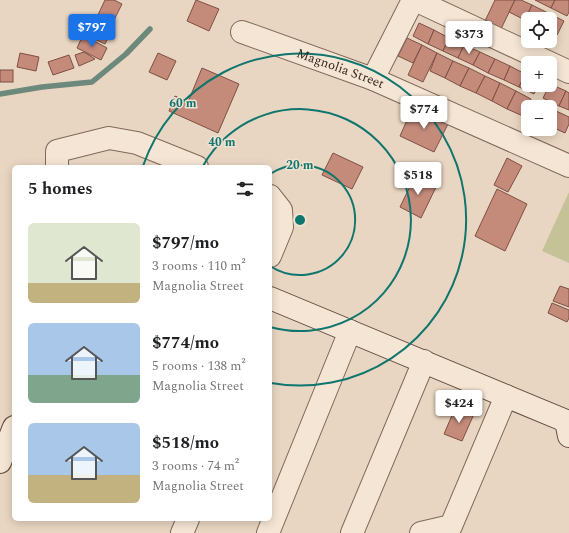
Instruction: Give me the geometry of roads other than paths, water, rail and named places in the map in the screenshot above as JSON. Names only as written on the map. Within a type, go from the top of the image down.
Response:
[{"type":"street","points":[[373,79],[414,0],[569,72]]},
{"type":"street","name":"Magnolia Street","points":[[242,32],[373,79],[569,166]]},
{"type":"street","points":[[57,165],[57,151],[109,138],[138,143],[192,165]]},
{"type":"street","points":[[272,198],[282,210],[282,227],[272,251]]},
{"type":"street","points":[[272,299],[566,420],[569,436]]},
{"type":"street","points":[[268,533],[350,331]]},
{"type":"street","points":[[352,533],[424,362]]},
{"type":"street","points":[[421,533],[451,526],[506,396]]},
{"type":"street","points":[[6,454],[12,434]]},
{"type":"waterway","points":[[0,94],[42,87],[92,82],[126,54],[150,29]]}]
